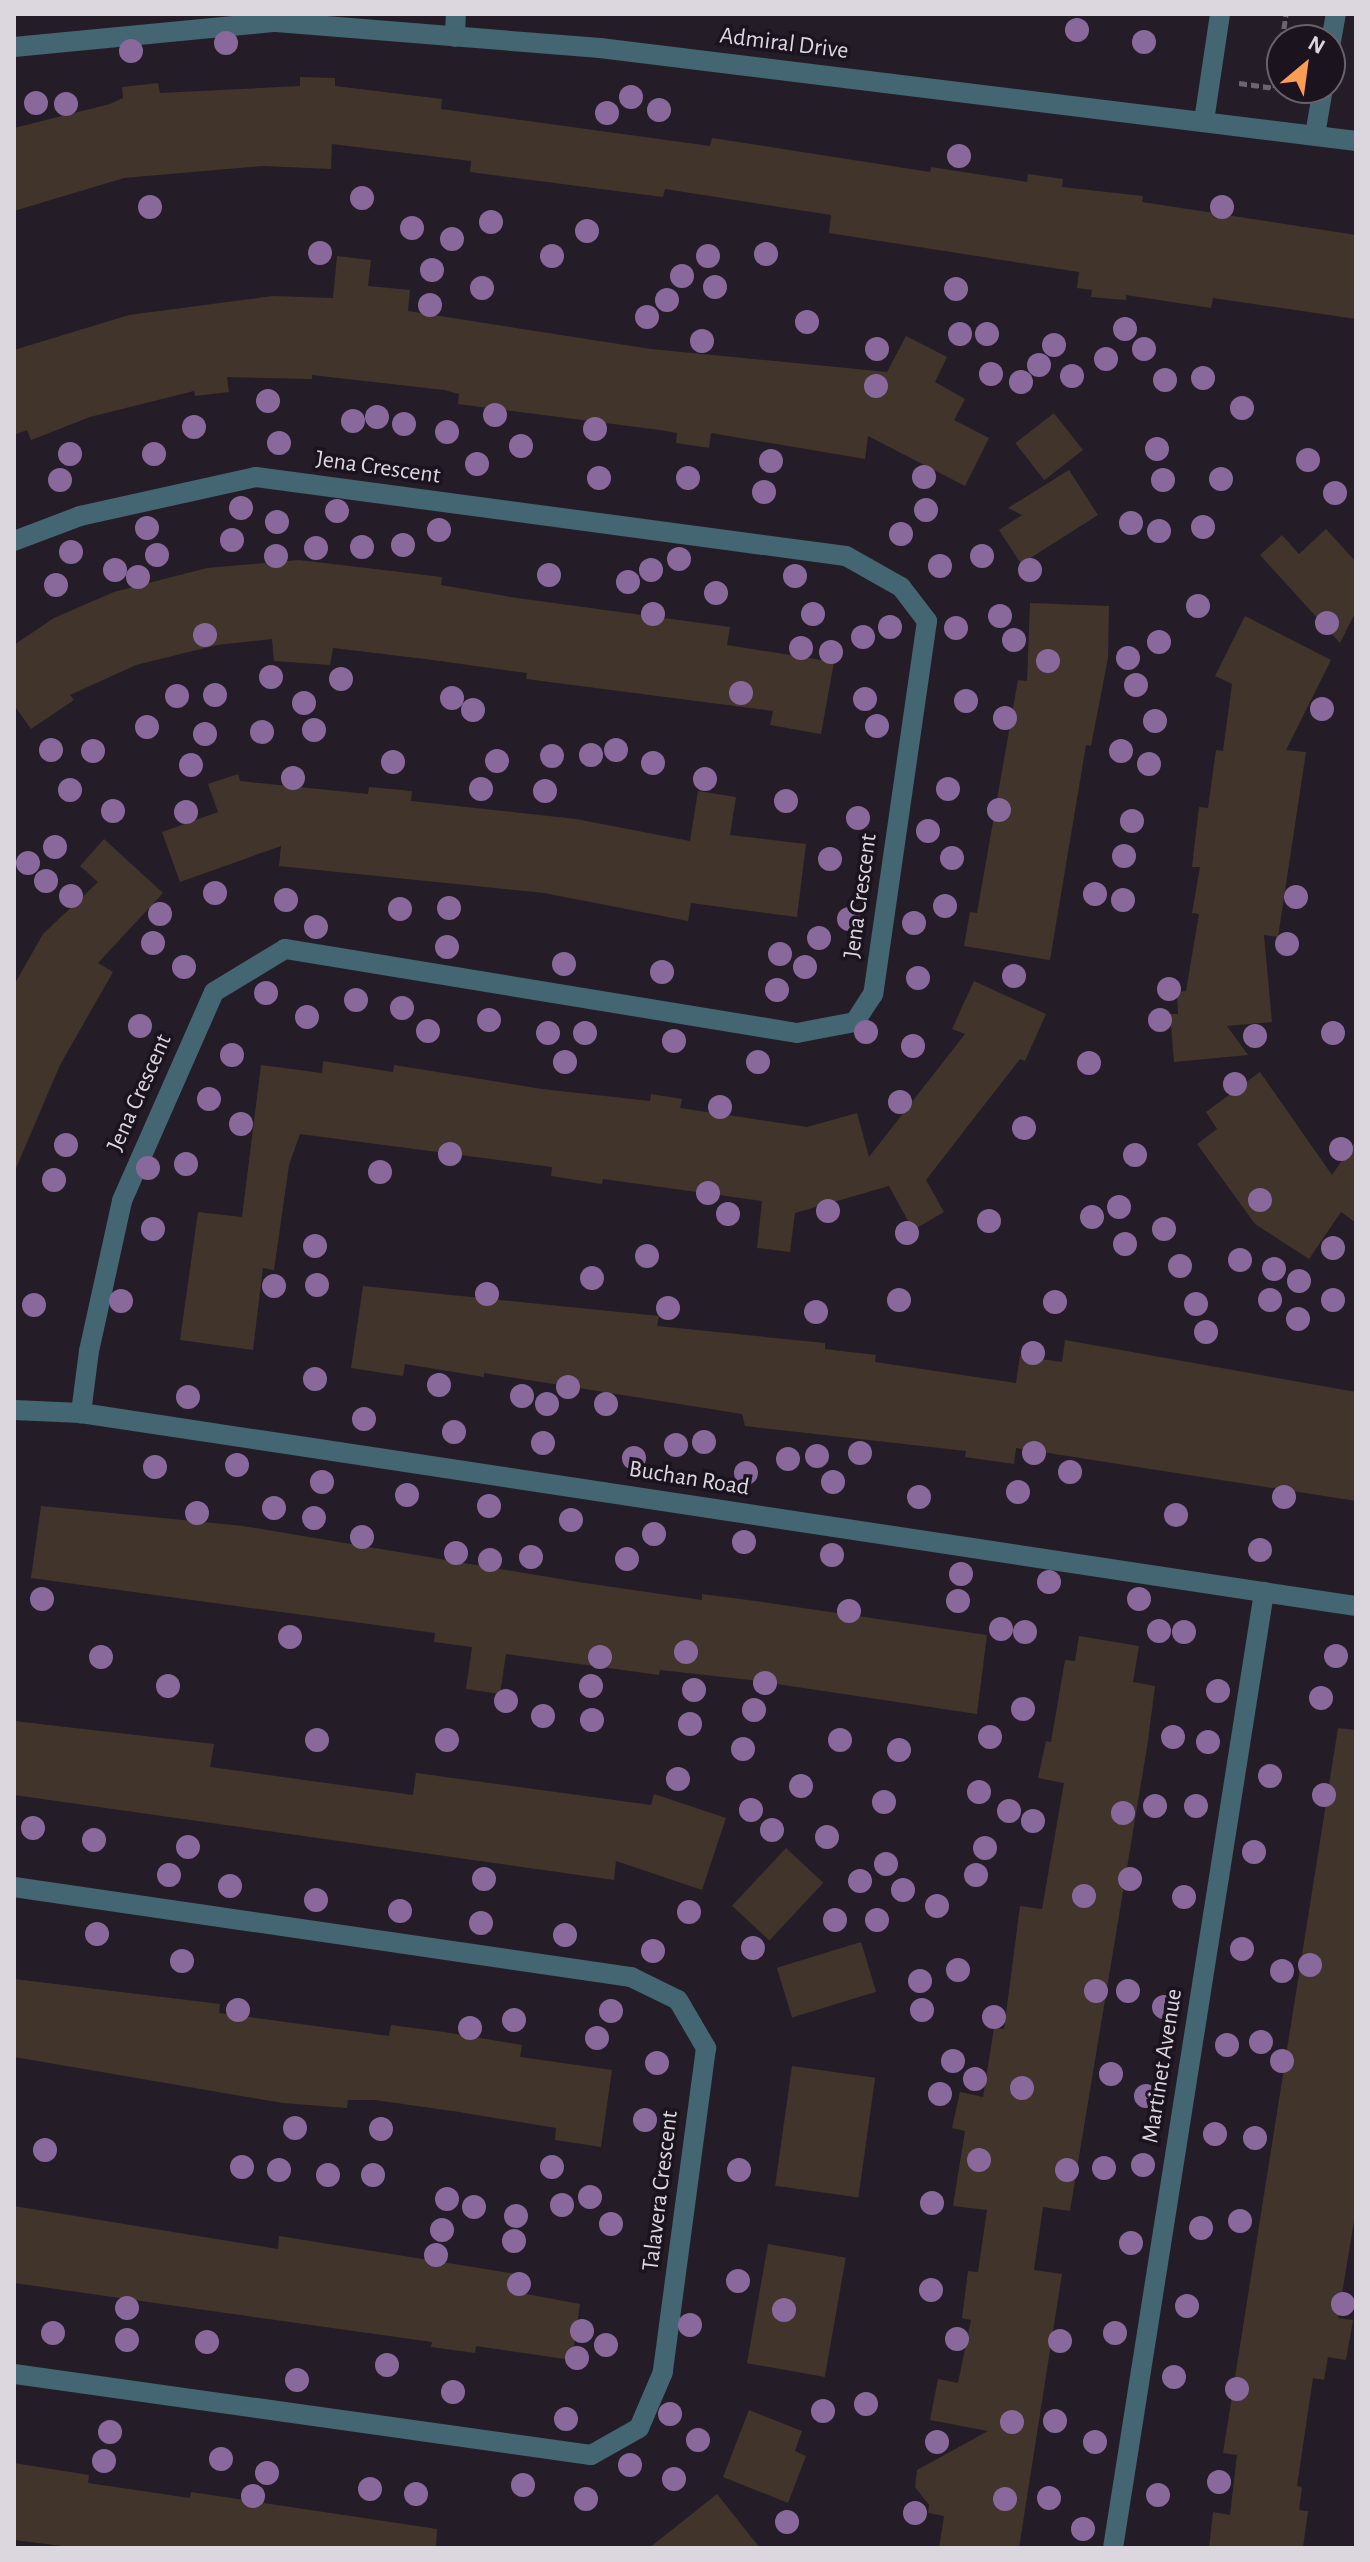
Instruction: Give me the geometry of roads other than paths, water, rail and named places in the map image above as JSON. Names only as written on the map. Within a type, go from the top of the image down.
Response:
[{"type":"street","points":[[455,37],[456,14]]},
{"type":"street","points":[[1204,121],[1220,14]]},
{"type":"street","name":"Admiral Drive","points":[[14,47],[276,22],[600,48],[1356,141]]},
{"type":"street","points":[[1315,135],[1320,104]]},
{"type":"street","name":"Jena Crescent","points":[[14,541],[80,516],[256,477],[846,556],[901,587],[927,621],[873,994],[855,1022],[797,1033],[285,949],[214,992],[134,1173],[118,1216],[81,1413]]},
{"type":"street","name":"Buchan Road","points":[[14,1410],[81,1413],[1356,1606]]},
{"type":"street","name":"Martinet Avenue","points":[[1113,2548],[1264,1592]]},
{"type":"street","name":"Talavera Crescent","points":[[14,1887],[631,1977],[678,2000],[706,2048],[663,2372],[639,2428],[591,2455],[14,2374]]}]
